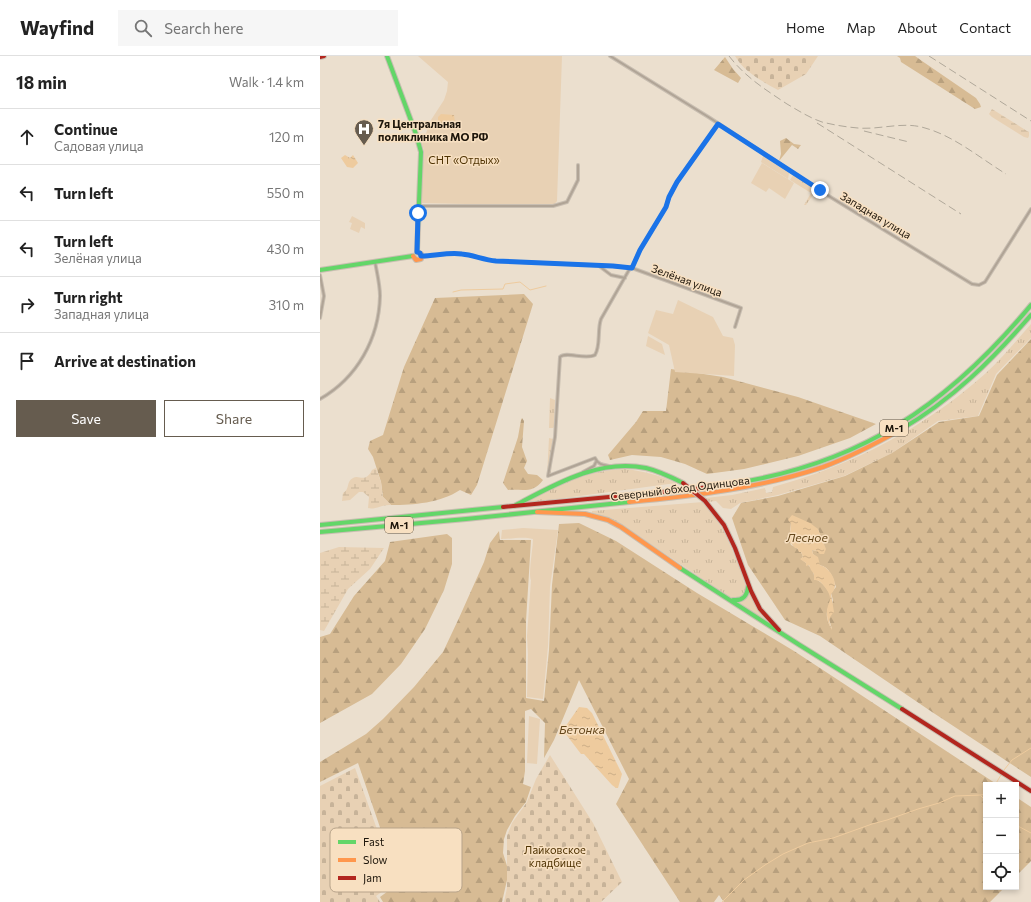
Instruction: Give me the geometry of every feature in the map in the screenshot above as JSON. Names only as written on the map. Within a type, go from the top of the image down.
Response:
[{"type":"main road","points":[[320,57],[324,56]]},
{"type":"main road","points":[[320,270],[413,256],[417,252],[421,159],[420,146],[387,56]]},
{"type":"main road","points":[[413,256],[417,261],[421,259],[420,253],[417,252]]},
{"type":"main road","name":"Северный обход Одинцова","points":[[320,525],[694,489],[739,483],[776,475],[845,453],[889,431],[925,407],[953,386],[999,343],[1031,305]]},
{"type":"main road","name":"Северный обход Одинцова","points":[[320,532],[721,492],[776,482],[817,470],[864,451],[892,436],[908,427],[945,401],[991,360],[1031,315]]},
{"type":"main road","name":"М-1","points":[[512,507],[583,472],[608,466],[640,467],[683,482],[705,501],[724,526],[755,600],[766,617],[780,631],[798,644]]},
{"type":"main road","name":"М-1","points":[[525,512],[570,512],[585,514],[608,520],[621,527],[668,560],[798,644],[970,751],[1031,791]]},
{"type":"main road","points":[[727,598],[736,601],[744,598],[748,592],[748,583]]},
{"type":"street","name":"Западная улица","points":[[610,56],[820,190],[972,284],[979,285],[985,282],[1031,209]]},
{"type":"street","points":[[621,467],[602,465],[596,462],[595,458],[548,476],[555,437],[560,357],[564,355],[589,357],[596,355],[601,319],[624,278],[632,268],[640,250],[666,207],[669,197],[677,182],[718,124]]},
{"type":"street","points":[[419,206],[553,206],[568,202],[578,180],[578,165]]},
{"type":"street","points":[[421,256],[452,253],[496,261],[632,268]]},
{"type":"street","points":[[320,399],[348,378],[360,362],[370,342],[377,320],[380,297],[375,262]]},
{"type":"street","points":[[596,265],[611,275],[624,278]]},
{"type":"street","name":"Зелёная улица","points":[[632,268],[741,308],[735,327]]},
{"type":"street","points":[[320,275],[324,296],[320,318]]},
{"type":"street","points":[[583,472],[594,466],[596,462]]},
{"type":"green space","name":"СНТ «Отдых»","points":[[418,56],[562,56],[557,201],[553,206],[421,203],[424,150],[422,144],[431,120],[444,100],[448,82]]},
{"type":"green space","points":[[735,56],[818,56],[806,74],[778,90],[748,71]]},
{"type":"green space","points":[[897,56],[915,56],[976,98],[981,107],[975,109],[901,62],[900,58]]},
{"type":"green space","points":[[725,57],[741,78],[738,83],[714,70]]},
{"type":"green space","points":[[992,109],[1029,132],[1028,138],[992,117],[989,114]]},
{"type":"green space","points":[[786,138],[794,144],[801,145],[798,149],[792,145],[779,161],[781,154],[780,141]]},
{"type":"green space","points":[[763,156],[789,173],[788,179],[761,162]]},
{"type":"green space","points":[[762,163],[794,183],[785,199],[769,188],[766,192],[751,183]]},
{"type":"green space","points":[[793,175],[815,189],[815,192],[806,205],[804,205],[811,193],[790,180]]},
{"type":"green space","points":[[352,216],[365,223],[365,229],[361,227],[359,233],[350,229],[352,223],[349,222]]},
{"type":"green space","points":[[524,294],[533,304],[477,485],[471,495],[460,490],[444,498],[418,504],[391,505],[383,497],[381,482],[373,457],[368,449],[370,441],[383,435],[404,367],[435,298]]},
{"type":"green space","points":[[678,300],[713,317],[723,336],[733,338],[735,345],[734,376],[675,372],[669,345],[648,333],[656,310],[673,314]]},
{"type":"green space","points":[[1031,324],[1031,338],[996,374],[978,416],[938,421],[892,453],[844,476],[778,495],[740,503],[731,509],[723,508],[716,501],[708,502],[706,498],[732,495],[765,488],[766,493],[772,492],[773,487],[831,468],[886,443],[912,428],[963,393],[992,367]]},
{"type":"green space","points":[[648,336],[662,344],[665,355],[646,346]]},
{"type":"green space","points":[[1031,339],[1031,777],[820,636],[785,620],[748,565],[732,518],[741,503],[778,496],[845,476],[892,453],[939,422],[979,416],[997,375]],"holes":[[[791,523],[818,529],[821,538],[817,551],[812,550],[813,554],[820,565],[829,570],[836,587],[831,593],[833,600],[829,619],[832,629],[828,622],[827,616],[827,611],[831,600],[829,592],[823,584],[814,578],[812,569],[801,559],[803,557],[801,553],[797,548],[791,545],[790,542],[793,535],[790,531]]]},
{"type":"green space","points":[[671,369],[723,377],[798,397],[876,424],[850,438],[798,456],[744,469],[707,474],[685,464],[661,457],[632,455],[610,460],[608,455],[636,422],[643,411],[666,411]]},
{"type":"green space","points":[[550,398],[555,400],[553,428],[549,428]]},
{"type":"green space","points":[[522,418],[524,421],[522,447],[527,461],[524,468],[528,474],[537,475],[543,480],[531,489],[508,490],[503,483],[518,437]]},
{"type":"green space","points":[[549,438],[553,439],[551,473],[547,475]]},
{"type":"green space","points":[[376,468],[381,482],[383,497],[391,505],[368,508],[369,497],[363,492],[359,492],[350,500],[342,501],[343,493],[347,490],[351,479],[355,477],[367,477],[372,470]]},
{"type":"green space","points":[[625,469],[651,474],[676,483],[520,504],[571,480],[583,476],[610,470]]},
{"type":"green space","points":[[703,502],[724,531],[745,582],[745,594],[737,599],[731,598],[622,525],[606,517],[592,513],[592,511]]},
{"type":"green space","points":[[579,523],[616,541],[697,593],[794,651],[993,782],[983,782],[983,890],[1002,890],[990,902],[724,902],[719,895],[714,902],[680,902],[616,804],[629,779],[579,680],[554,740],[544,758],[545,723],[531,709],[525,711],[525,771],[523,784],[531,787],[526,802],[515,816],[504,839],[503,853],[507,866],[507,880],[502,902],[383,902],[380,897],[387,892],[462,892],[462,828],[380,828],[358,763],[320,782],[320,762],[366,734],[383,719],[414,687],[443,652],[484,562],[490,543],[499,531],[500,540],[531,540],[526,621],[526,698],[544,701],[549,650],[552,585],[559,524]]},
{"type":"green space","points":[[523,528],[558,530],[550,587],[548,646],[543,699],[527,697],[527,636],[531,580],[530,567],[533,539],[501,539],[502,530]]},
{"type":"green space","points":[[447,534],[452,538],[452,564],[444,590],[425,629],[401,664],[372,694],[320,723],[320,637],[330,634],[354,596],[385,561],[390,542]]},
{"type":"green space","points":[[339,547],[384,548],[370,569],[348,589],[324,631],[320,630],[320,553]]},
{"type":"green space","points":[[750,593],[758,611],[769,624],[738,603],[744,600]]},
{"type":"green space","points":[[529,716],[540,719],[537,764],[527,763]]},
{"type":"green space","name":"Лайковское кладбище","points":[[550,755],[593,823],[622,882],[601,902],[504,902],[507,888],[507,836],[512,823],[527,802],[536,779]]},
{"type":"green space","points":[[355,768],[377,828],[330,828],[330,892],[382,892],[376,896],[380,902],[320,902],[320,786]]},
{"type":"green space","points":[[1019,799],[1031,807],[1031,861],[1019,873]]},
{"type":"water","points":[[441,114],[454,115],[455,122],[449,122],[445,125],[438,125],[438,117]]},
{"type":"water","points":[[345,155],[350,158],[353,155],[358,163],[353,168],[347,167],[341,158]]},
{"type":"water","name":"Лесное","points":[[792,515],[810,523],[818,529],[826,549],[824,554],[820,554],[817,551],[812,550],[813,554],[818,557],[820,565],[824,566],[831,573],[835,581],[834,590],[831,594],[834,612],[829,620],[832,630],[827,617],[827,610],[830,601],[828,591],[821,582],[814,580],[814,574],[809,565],[806,566],[806,563],[800,559],[803,557],[801,552],[799,552],[797,548],[795,548],[789,541],[792,535],[790,534],[791,523],[788,520]]},
{"type":"water","name":"Бетонка","points":[[579,707],[587,708],[592,713],[622,774],[618,788],[612,785],[584,754],[581,754],[565,733],[563,733],[563,730]]},
{"type":"waterway","points":[[453,292],[461,290],[503,289],[505,284],[520,282],[530,290],[546,286]]},
{"type":"waterway","points":[[1004,770],[1012,760],[1031,748]]},
{"type":"waterway","points":[[997,782],[1001,775]]},
{"type":"waterway","points":[[722,902],[744,880],[765,865],[783,854],[808,843],[833,838],[939,803],[955,796],[983,794]]},
{"type":"waterway","points":[[1019,827],[1031,833]]},
{"type":"railway","points":[[729,56],[749,77],[764,88],[804,114],[822,122],[858,128],[875,128],[900,125],[925,128],[957,142],[1006,174]]},
{"type":"railway","points":[[929,56],[1031,121]]},
{"type":"railway","points":[[817,123],[961,214]]},
{"type":"railway","points":[[864,131],[909,142]]},
{"type":"traffic: fast","points":[[387,56],[416,134],[421,152],[417,252]]},
{"type":"traffic: fast","points":[[320,270],[413,256]]},
{"type":"traffic: fast","points":[[729,484],[776,475],[820,462],[860,445],[898,425],[934,401],[967,372],[1000,341],[1031,305]]},
{"type":"traffic: fast","points":[[900,430],[937,405],[970,378],[1001,348],[1031,315]]},
{"type":"traffic: fast","points":[[514,506],[577,475],[611,467],[628,466],[646,468],[660,472],[683,483]]},
{"type":"traffic: fast","points":[[320,532],[629,502]]},
{"type":"traffic: fast","points":[[320,525],[503,507]]},
{"type":"traffic: fast","points":[[680,568],[902,709]]},
{"type":"traffic: fast","points":[[733,600],[742,599],[747,593],[748,587]]},
{"type":"traffic: slow","points":[[413,256],[416,260],[421,259],[421,254],[417,252]]},
{"type":"traffic: slow","points":[[629,502],[727,490],[751,486],[799,474],[843,459],[900,430]]},
{"type":"traffic: slow","points":[[537,512],[585,514],[608,520],[621,527],[680,568]]},
{"type":"traffic: jam","points":[[320,57],[324,56]]},
{"type":"traffic: jam","points":[[683,483],[705,501]]},
{"type":"traffic: jam","points":[[503,507],[694,489],[729,484]]},
{"type":"traffic: jam","points":[[705,501],[724,525],[760,609],[779,630]]},
{"type":"traffic: jam","points":[[902,709],[1031,791]]},
{"type":"place","name":"7я Центральная поликлиника МО РФ","points":[[364,146]]},
{"type":"route","points":[[418,213],[417,252],[420,253],[421,256],[452,253],[496,261],[566,265],[624,266],[632,268],[640,250],[666,207],[669,197],[677,182],[718,124],[820,190]]}]
